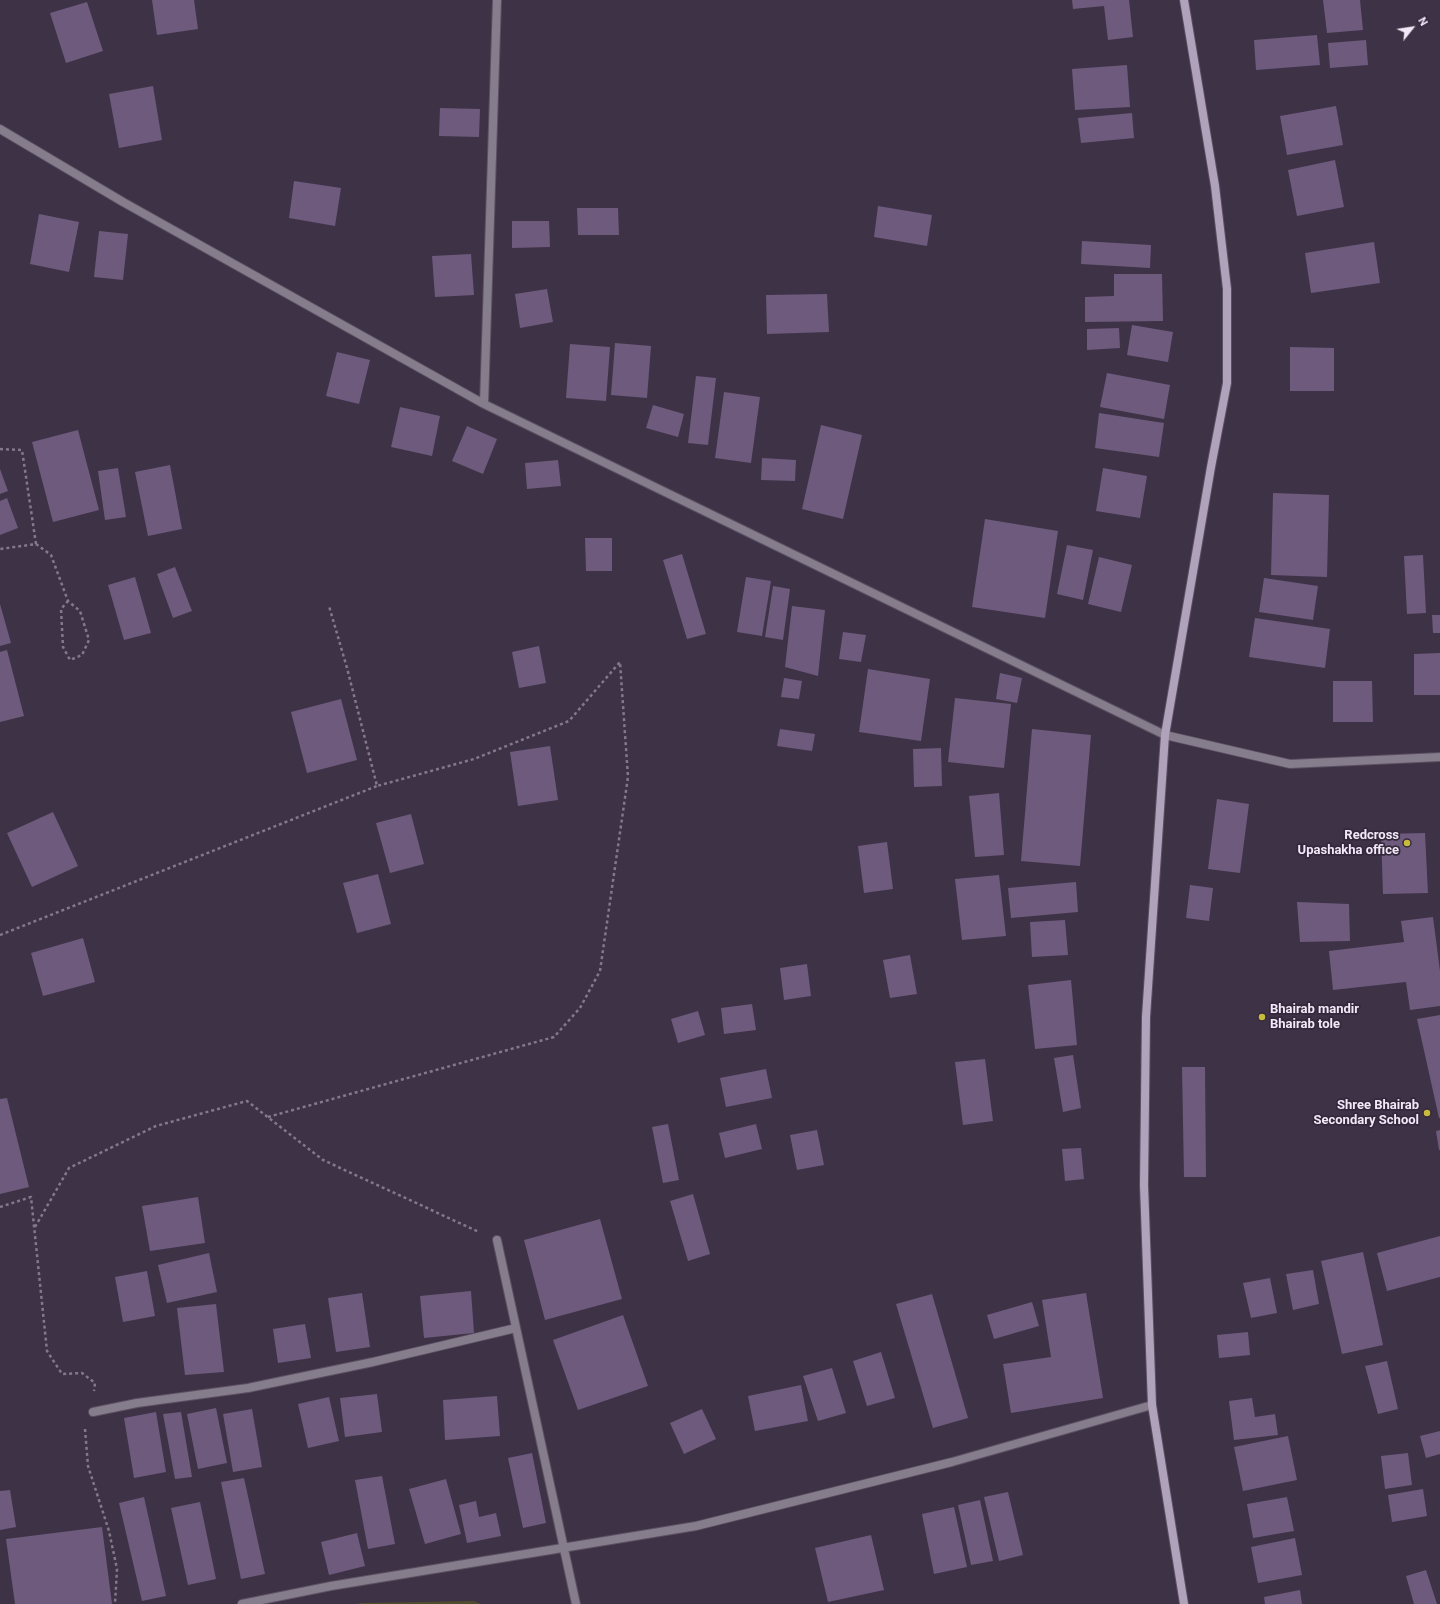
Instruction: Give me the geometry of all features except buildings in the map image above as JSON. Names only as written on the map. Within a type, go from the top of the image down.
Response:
[{"type":"main road","points":[[1184,0],[1215,186],[1227,289],[1227,383],[1209,475],[1165,735],[1146,1017],[1144,1185],[1152,1405],[1184,1604]]},
{"type":"street","points":[[484,404],[497,0]]},
{"type":"street","points":[[0,128],[123,202],[484,404],[1165,735],[1290,764],[1440,757]]},
{"type":"street","points":[[497,1240],[576,1604]]},
{"type":"street","points":[[93,1412],[137,1403],[248,1388],[373,1362],[516,1328]]},
{"type":"street","points":[[242,1604],[331,1586],[696,1526],[952,1462],[1152,1405]]},
{"type":"path","points":[[0,449],[22,450],[36,544]]},
{"type":"path","points":[[0,549],[36,544],[51,555],[68,601],[80,611],[89,640],[82,655],[70,660],[63,647],[61,617],[61,609],[68,601]]},
{"type":"path","points":[[329,606],[347,668],[377,786]]},
{"type":"path","points":[[0,935],[377,786],[474,759],[569,721],[620,662],[628,777],[600,971],[580,1008],[554,1037],[268,1117]]},
{"type":"path","points":[[35,1227],[69,1168],[156,1126],[246,1101],[323,1160],[497,1240]]},
{"type":"path","points":[[0,1208],[31,1197],[47,1351],[62,1374],[82,1373],[95,1383],[93,1412],[85,1429],[88,1466],[109,1531],[117,1569],[115,1604]]},
{"type":"shaded area","points":[[474,1601],[481,1604],[355,1604],[362,1603]]},
{"type":"place","name":"Redcross Upashakha office","points":[[1407,843]]},
{"type":"place","name":"Bhairab mandir Bhairab tole","points":[[1262,1017]]},
{"type":"place","name":"Shree Bhairab Secondary School","points":[[1427,1113]]}]
